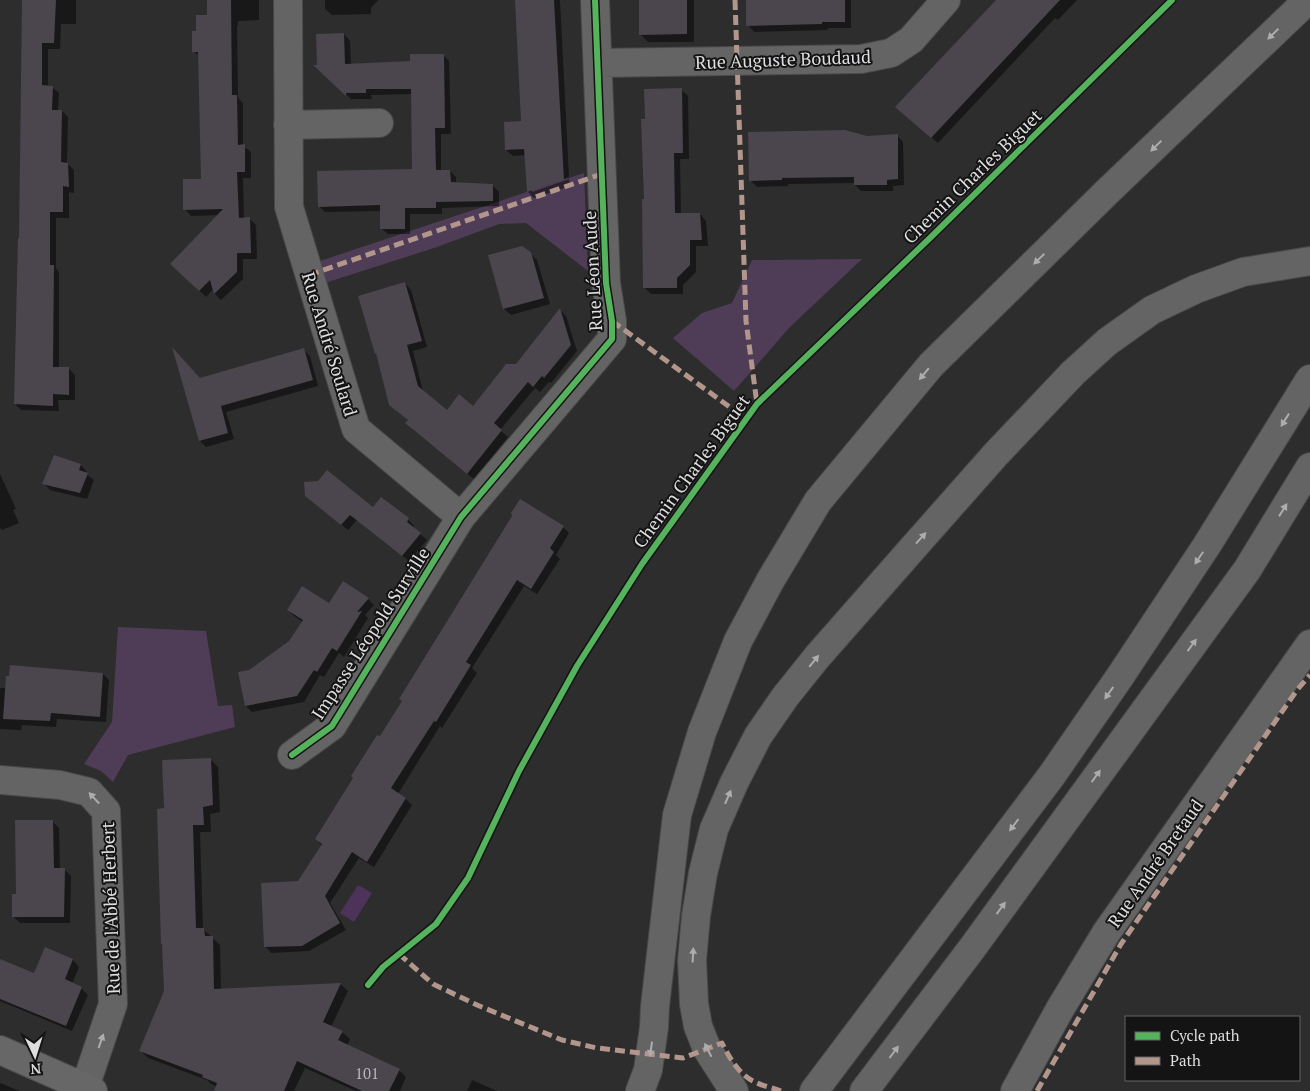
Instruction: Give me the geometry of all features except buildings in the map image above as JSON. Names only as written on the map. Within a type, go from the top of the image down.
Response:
[{"type":"main road","name":"Rue André Soulard","points":[[288,0],[289,207],[356,429],[461,517]]},
{"type":"main road","name":"Rue Léon Aude","points":[[461,517],[612,339],[612,320],[606,283],[595,0]]},
{"type":"main road","points":[[640,1091],[648,1070],[654,1027],[676,815],[702,732],[738,641],[770,581],[818,501],[931,365],[1308,0]]},
{"type":"main road","name":"Rue Auguste Boudaud","points":[[598,64],[861,60],[891,53],[911,40],[935,4]]},
{"type":"main road","points":[[288,125],[379,123]]},
{"type":"main road","points":[[734,1091],[707,1049],[698,1026],[694,1004],[692,960],[696,916],[703,873],[714,829],[734,783],[758,736],[817,657],[912,549],[996,454],[1073,373],[1106,342],[1152,310],[1196,289],[1243,272],[1310,261]]},
{"type":"main road","points":[[814,1091],[1052,775],[1207,546],[1310,378]]},
{"type":"main road","points":[[864,1091],[973,947],[1247,570],[1310,467]]},
{"type":"main road","name":"Impasse Léopold Surville","points":[[292,755],[332,726],[461,517]]},
{"type":"main road","name":"Rue André Bretaud","points":[[1015,1091],[1060,1009],[1106,933],[1310,644]]},
{"type":"main road","name":"Rue de l'Abbé Herbert","points":[[0,780],[60,785],[89,792],[106,811],[113,1004],[89,1089]]},
{"type":"main road","points":[[0,1050],[89,1089]]},
{"type":"shaded area","points":[[584,173],[588,271],[526,223],[499,224],[437,247],[325,283],[320,261]]},
{"type":"shaded area","points":[[862,259],[789,328],[734,391],[673,338],[702,313],[732,303],[752,260]]},
{"type":"shaded area","points":[[118,627],[206,631],[218,706],[232,705],[235,727],[128,755],[113,782],[101,771],[84,764],[112,722]]},
{"type":"shaded area","points":[[358,885],[372,893],[354,922],[340,913]]},
{"type":"marked path","points":[[735,0],[746,321],[757,404]]},
{"type":"marked path","points":[[309,275],[602,174]]},
{"type":"marked path","points":[[612,321],[746,419]]},
{"type":"marked path","points":[[1037,1091],[1121,944],[1297,690],[1310,675]]},
{"type":"marked path","points":[[399,954],[433,984],[477,1005],[562,1040],[597,1048],[683,1058],[722,1043],[731,1060],[744,1075],[758,1083],[781,1091]]},
{"type":"cycle path","points":[[292,755],[332,726],[461,517],[612,339],[612,321],[606,283],[595,0]]},
{"type":"cycle path","name":"Chemin Charles Biguet","points":[[368,985],[383,967],[436,924],[468,878],[519,771],[577,666],[642,564],[757,404],[931,237],[1172,0]]}]
